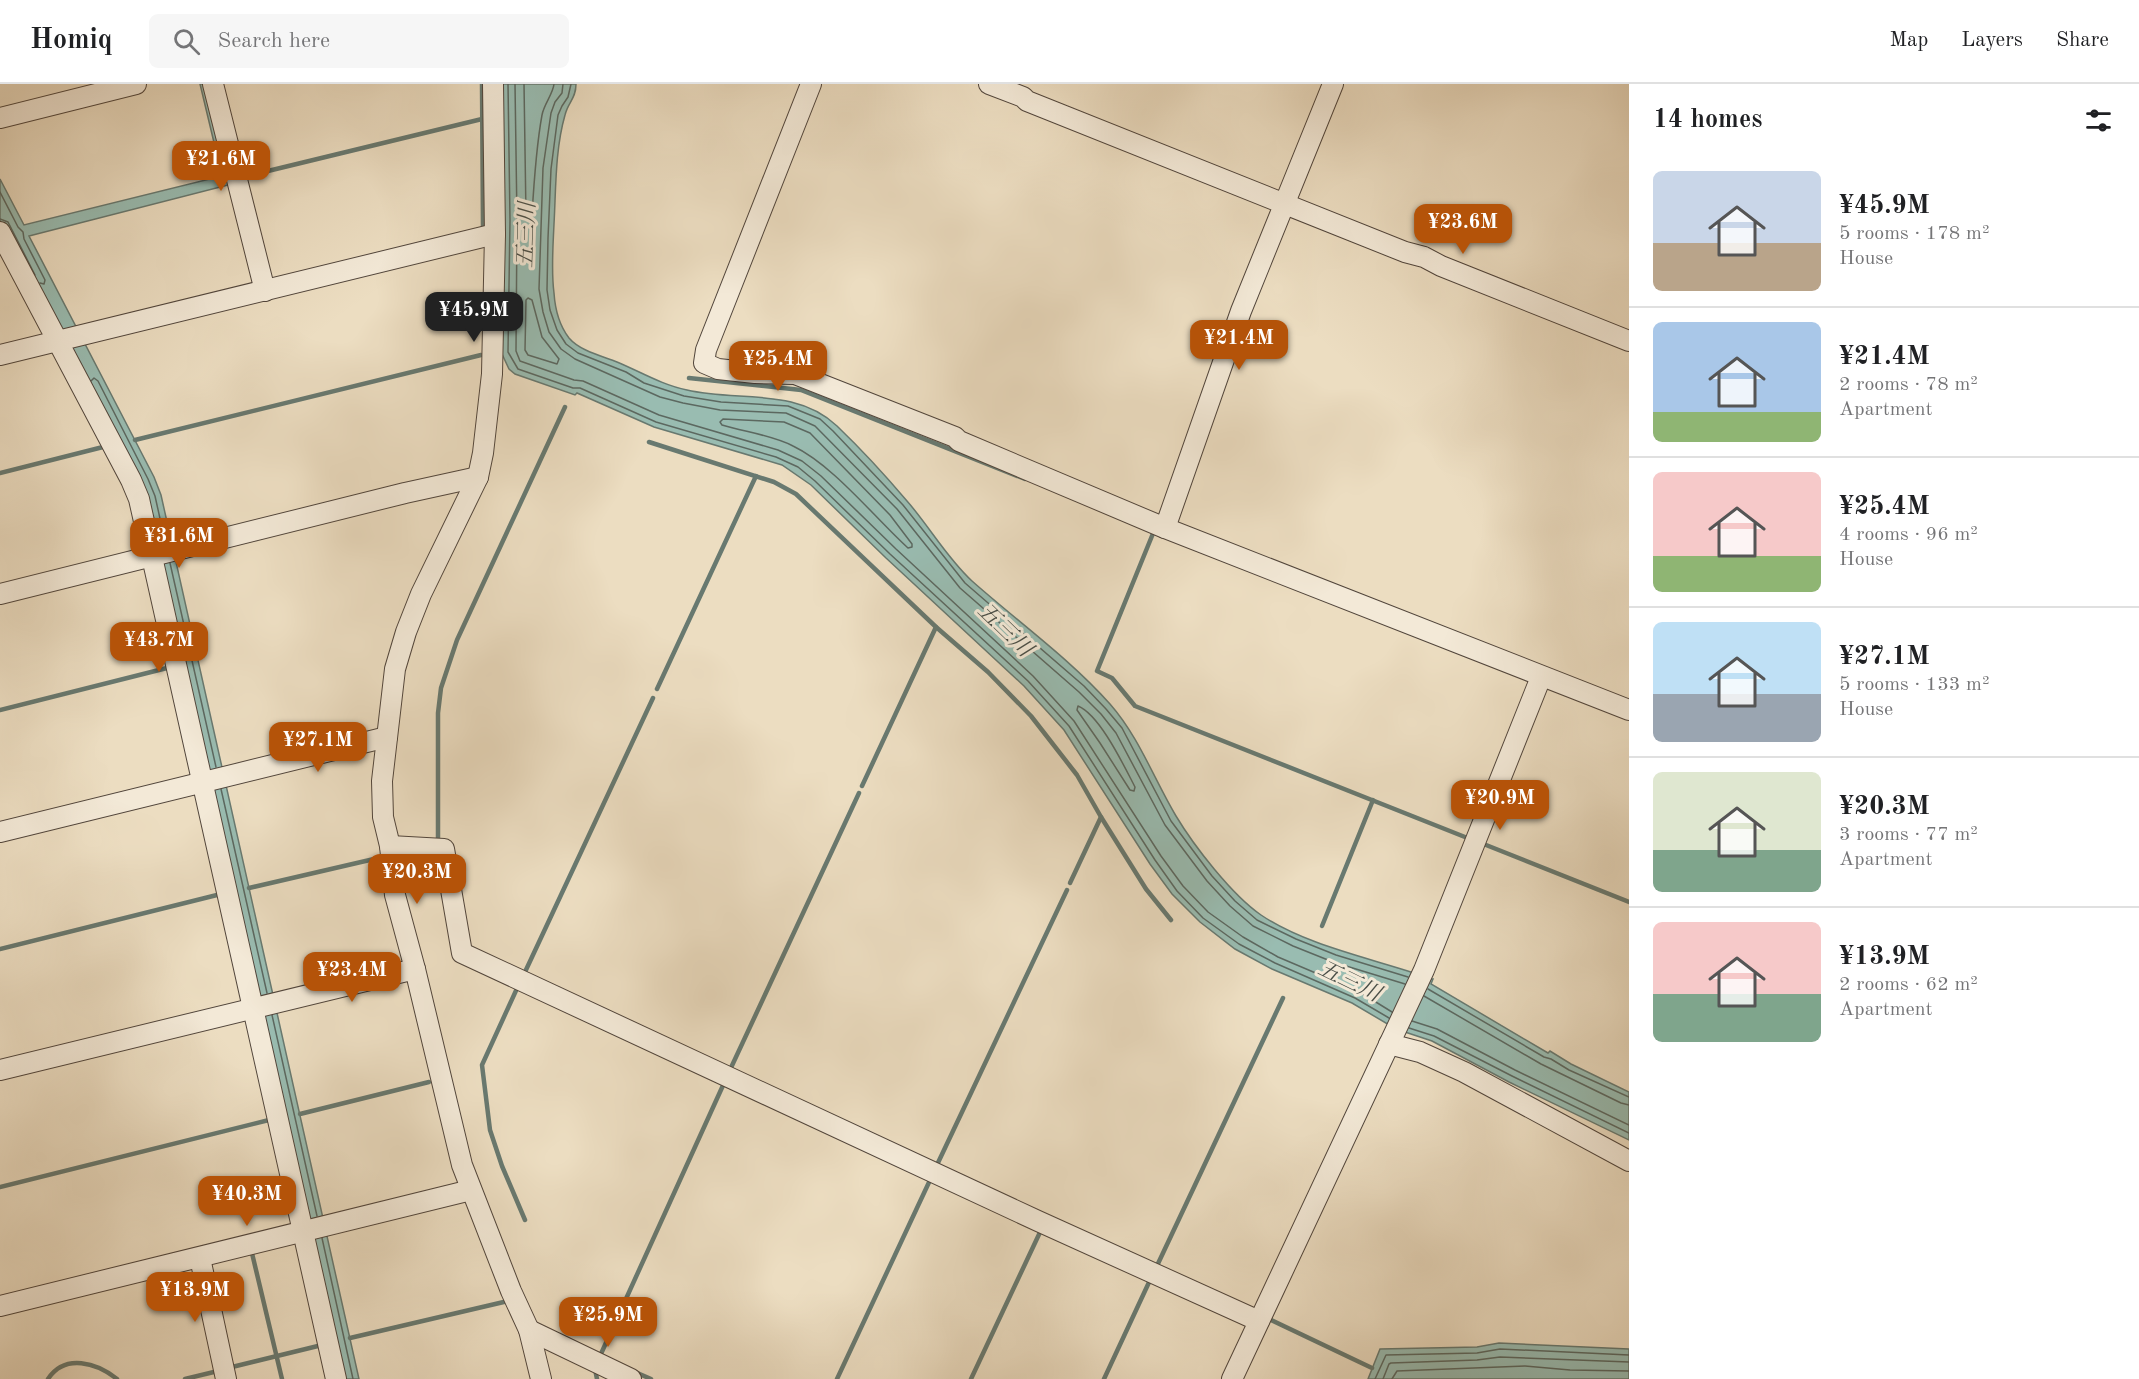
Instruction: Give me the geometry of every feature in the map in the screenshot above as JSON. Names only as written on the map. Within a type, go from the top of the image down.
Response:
[{"type":"street","points":[[0,118],[136,84]]},
{"type":"street","points":[[213,84],[265,291]]},
{"type":"street","points":[[493,84],[495,234],[492,374],[483,453],[478,477],[421,594],[395,669],[382,781],[383,817],[390,846],[395,896],[415,969],[462,1166],[511,1291],[529,1330],[542,1379]]},
{"type":"street","points":[[811,84],[706,350],[704,363],[718,369],[795,374],[955,437],[959,441],[1165,528],[1629,710]]},
{"type":"street","points":[[989,84],[1629,341]]},
{"type":"street","points":[[1165,528],[1241,311],[1333,84]]},
{"type":"street","points":[[0,232],[139,499],[336,1379]]},
{"type":"street","points":[[0,355],[87,336],[495,234]]},
{"type":"street","points":[[0,594],[405,493],[478,477]]},
{"type":"street","points":[[1232,1379],[1424,970],[1541,677]]},
{"type":"street","points":[[0,832],[387,737]]},
{"type":"street","points":[[390,846],[444,849],[462,952],[1049,1226],[1259,1321]]},
{"type":"street","points":[[0,1070],[415,969]]},
{"type":"street","points":[[1389,1044],[1420,1052],[1464,1072],[1629,1161]]},
{"type":"street","points":[[0,1306],[471,1190]]},
{"type":"street","points":[[200,1258],[226,1379]]},
{"type":"street","points":[[529,1330],[631,1379]]},
{"type":"water","points":[[200,84],[208,84],[232,184],[29,236],[154,477],[161,495],[359,1379],[340,1379],[134,478],[0,220],[0,179],[24,225],[222,176]]},
{"type":"water","name":"五三川","points":[[502,84],[576,84],[575,93],[565,115],[559,142],[552,268],[558,316],[563,328],[574,343],[592,353],[678,388],[785,401],[821,414],[837,426],[882,472],[963,572],[1061,656],[1110,704],[1146,758],[1168,802],[1193,841],[1226,883],[1250,906],[1278,925],[1315,942],[1414,973],[1424,979],[1433,979],[1431,984],[1548,1053],[1550,1051],[1571,1064],[1629,1092],[1629,1140],[1509,1082],[1432,1041],[1396,1029],[1352,1003],[1272,969],[1235,949],[1200,922],[1172,894],[1150,864],[1064,730],[1024,686],[811,485],[782,465],[654,427],[577,393],[575,395],[515,374],[509,369],[502,354],[504,220]]},
{"type":"water","points":[[1499,1343],[1629,1349],[1629,1379],[1368,1379],[1380,1349],[1477,1347]]},
{"type":"waterway","points":[[482,84],[483,227]]},
{"type":"waterway","points":[[243,177],[482,119]]},
{"type":"waterway","points":[[135,440],[481,355]]},
{"type":"waterway","points":[[689,378],[801,390],[1025,479]]},
{"type":"waterway","points":[[438,842],[438,713],[441,688],[457,640],[565,407]]},
{"type":"waterway","points":[[649,442],[774,482],[796,494],[936,627],[988,672],[1031,716],[1077,775],[1146,889],[1171,920]]},
{"type":"waterway","points":[[0,473],[107,446]]},
{"type":"waterway","points":[[657,689],[756,476]]},
{"type":"waterway","points":[[1154,531],[1097,671],[1112,678],[1135,706],[1470,839]]},
{"type":"waterway","points":[[862,786],[936,627]]},
{"type":"waterway","points":[[0,710],[171,667]]},
{"type":"waterway","points":[[525,972],[653,698]]},
{"type":"waterway","points":[[729,1072],[859,793]]},
{"type":"waterway","points":[[1322,926],[1373,800]]},
{"type":"waterway","points":[[1070,883],[1101,817]]},
{"type":"waterway","points":[[1481,843],[1629,902]]},
{"type":"waterway","points":[[249,888],[387,856]]},
{"type":"waterway","points":[[936,1167],[1067,890]]},
{"type":"waterway","points":[[0,949],[221,894]]},
{"type":"waterway","points":[[519,984],[482,1065],[490,1130],[502,1166],[525,1220]]},
{"type":"waterway","points":[[1155,1270],[1283,998]]},
{"type":"waterway","points":[[600,1356],[725,1081]]},
{"type":"waterway","points":[[300,1114],[429,1082]]},
{"type":"waterway","points":[[0,1187],[273,1119]]},
{"type":"waterway","points":[[837,1379],[931,1178]]},
{"type":"waterway","points":[[971,1379],[1042,1228]]},
{"type":"waterway","points":[[251,1249],[282,1379]]},
{"type":"waterway","points":[[1104,1379],[1151,1278]]},
{"type":"waterway","points":[[350,1338],[508,1301]]},
{"type":"waterway","points":[[1267,1318],[1372,1368]]},
{"type":"waterway","points":[[228,1368],[322,1345]]},
{"type":"waterway","points":[[48,1379],[55,1371],[72,1363],[91,1365],[117,1379]]},
{"type":"waterway","points":[[595,1369],[597,1379]]},
{"type":"waterway","points":[[185,1379],[218,1371]]},
{"type":"waterway","points":[[635,1372],[651,1379]]}]
